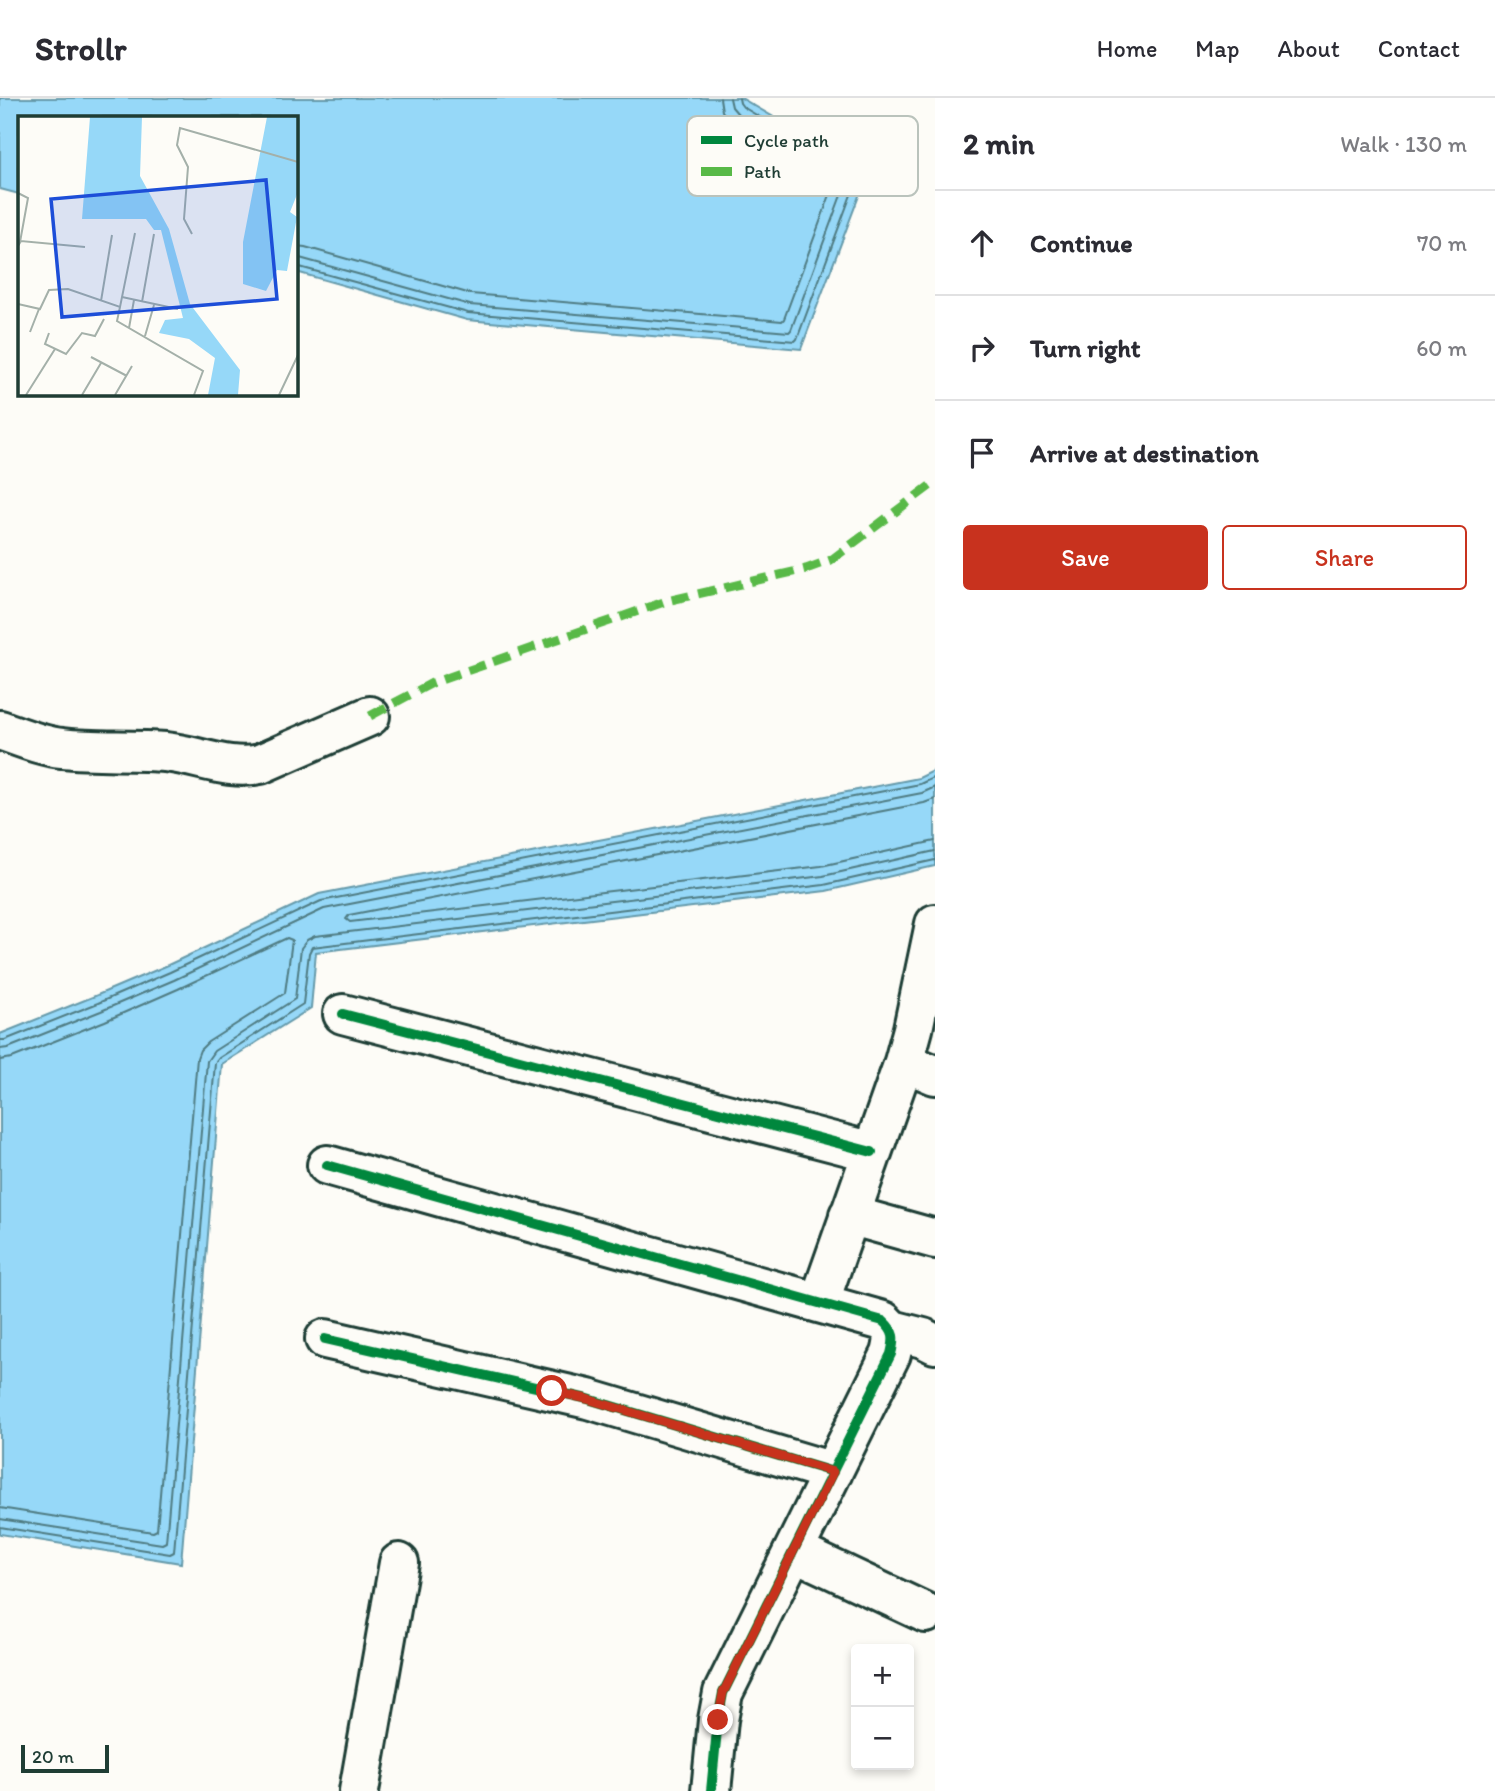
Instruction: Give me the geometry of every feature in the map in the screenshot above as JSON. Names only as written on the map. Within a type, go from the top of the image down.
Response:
[{"type":"street","points":[[0,730],[62,748],[166,752],[248,767],[370,716]]},
{"type":"street","points":[[820,1303],[872,1152],[919,1068],[913,1029],[935,924]]},
{"type":"street","points":[[343,1014],[872,1152]]},
{"type":"street","points":[[327,1165],[883,1321],[892,1330],[935,1343]]},
{"type":"street","points":[[849,1215],[935,1239]]},
{"type":"street","points":[[711,1791],[723,1693],[891,1354],[894,1343],[892,1330]]},
{"type":"street","points":[[325,1339],[587,1399],[833,1472]]},
{"type":"street","points":[[794,1551],[926,1614]]},
{"type":"street","points":[[359,1791],[399,1563]]},
{"type":"water","points":[[0,98],[741,98],[772,116],[687,116],[687,196],[859,196],[801,349],[467,320],[298,273],[298,116],[18,116],[18,194],[0,189]]},
{"type":"water","points":[[935,770],[935,866],[826,891],[316,952],[311,1008],[222,1064],[181,1563],[0,1534],[0,1034],[168,965],[319,894],[919,778]]},
{"type":"marked path","points":[[370,716],[432,683],[667,601],[806,569],[831,560],[935,482]]},
{"type":"cycle path","points":[[343,1014],[872,1152]]},
{"type":"cycle path","points":[[327,1165],[883,1321],[892,1332],[891,1354],[723,1693],[711,1791]]},
{"type":"cycle path","points":[[325,1339],[588,1399],[833,1472]]},
{"type":"route","points":[[552,1391],[833,1472],[723,1693],[718,1720]]}]
